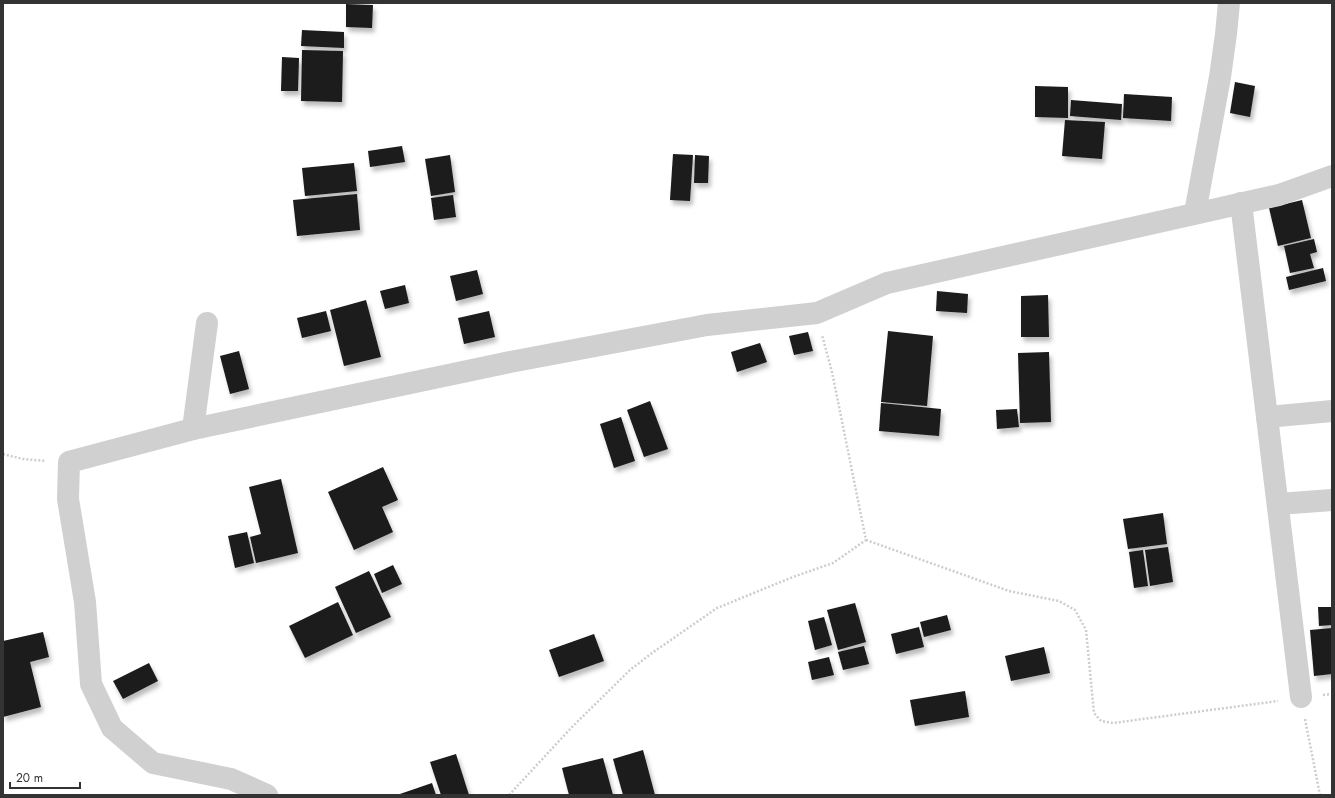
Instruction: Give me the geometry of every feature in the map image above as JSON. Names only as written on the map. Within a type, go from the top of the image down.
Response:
[{"type":"street","points":[[1195,213],[1220,77],[1229,3]]},
{"type":"street","points":[[266,795],[231,779],[153,762],[112,728],[91,684],[85,602],[68,499],[69,462],[193,429],[510,362],[708,325],[817,313],[888,283],[1279,195],[1332,176]]},
{"type":"street","points":[[1242,203],[1301,697]]},
{"type":"street","points":[[193,429],[207,323]]},
{"type":"street","points":[[1267,417],[1332,410]]},
{"type":"street","points":[[1278,504],[1332,500]]},
{"type":"path","points":[[817,313],[832,372],[866,540]]},
{"type":"path","points":[[3,454],[23,459],[69,462]]},
{"type":"path","points":[[866,540],[1009,591],[1059,601],[1075,610],[1086,630],[1094,713],[1101,721],[1113,723],[1332,694]]},
{"type":"path","points":[[509,795],[572,727],[630,670],[652,653],[717,608],[793,577],[834,564],[866,540]]},
{"type":"path","points":[[1301,697],[1320,795]]},
{"type":"building","points":[[346,4],[373,5],[372,28],[346,27]]},
{"type":"building","points":[[302,30],[344,32],[344,48],[301,46]]},
{"type":"building","points":[[302,50],[343,51],[342,102],[301,101]]},
{"type":"building","points":[[282,57],[299,58],[298,91],[281,91]]},
{"type":"building","points":[[1235,82],[1255,86],[1250,117],[1230,113]]},
{"type":"building","points":[[1035,86],[1068,87],[1068,118],[1035,117]]},
{"type":"building","points":[[1124,94],[1172,97],[1171,121],[1123,118]]},
{"type":"building","points":[[1071,100],[1122,104],[1121,120],[1070,116]]},
{"type":"building","points":[[1065,120],[1105,122],[1102,159],[1062,156]]},
{"type":"building","points":[[402,146],[405,162],[370,167],[368,151]]},
{"type":"building","points":[[673,154],[693,155],[690,201],[670,200]]},
{"type":"building","points":[[450,155],[455,192],[431,196],[425,159]]},
{"type":"building","points":[[695,155],[709,156],[708,183],[694,183]]},
{"type":"building","points":[[354,163],[357,191],[305,196],[302,168]]},
{"type":"building","points":[[357,194],[360,230],[297,236],[293,200]]},
{"type":"building","points":[[453,195],[456,217],[434,220],[431,198]]},
{"type":"building","points":[[1302,200],[1311,238],[1278,246],[1269,208]]},
{"type":"building","points":[[1314,239],[1317,252],[1310,254],[1314,268],[1290,273],[1284,246]]},
{"type":"building","points":[[1323,268],[1326,281],[1289,290],[1286,277]]},
{"type":"building","points":[[477,270],[483,294],[456,301],[450,276]]},
{"type":"building","points":[[405,285],[409,303],[385,309],[380,291]]},
{"type":"building","points":[[937,291],[968,294],[967,313],[936,311]]},
{"type":"building","points":[[1048,295],[1049,337],[1021,337],[1021,296]]},
{"type":"building","points":[[366,300],[381,357],[344,366],[330,310]]},
{"type":"building","points":[[326,311],[331,331],[302,338],[297,318]]},
{"type":"building","points":[[489,311],[495,337],[464,344],[458,318]]},
{"type":"building","points":[[888,331],[933,336],[927,406],[881,402]]},
{"type":"building","points":[[808,332],[813,351],[794,355],[789,336]]},
{"type":"building","points":[[760,343],[767,362],[737,372],[731,352]]},
{"type":"building","points":[[239,351],[249,389],[230,394],[220,356]]},
{"type":"building","points":[[1049,352],[1051,422],[1020,423],[1018,353]]},
{"type":"building","points":[[650,401],[668,449],[644,457],[627,410]]},
{"type":"building","points":[[881,403],[941,409],[939,436],[879,431]]},
{"type":"building","points":[[1017,409],[1019,427],[997,429],[996,410]]},
{"type":"building","points":[[621,417],[635,461],[614,468],[600,424]]},
{"type":"building","points":[[383,467],[398,500],[382,507],[393,532],[354,550],[328,492]]},
{"type":"building","points":[[281,479],[298,553],[256,563],[250,537],[261,534],[249,487]]},
{"type":"building","points":[[1163,513],[1167,544],[1128,549],[1123,519]]},
{"type":"building","points":[[247,532],[254,563],[235,568],[228,536]]},
{"type":"building","points":[[1168,547],[1173,582],[1150,586],[1145,550]]},
{"type":"building","points":[[1143,550],[1148,586],[1134,588],[1129,552]]},
{"type":"building","points":[[393,565],[402,584],[382,593],[374,574]]},
{"type":"building","points":[[369,571],[391,617],[356,633],[335,587]]},
{"type":"building","points":[[338,602],[353,635],[305,658],[289,626]]},
{"type":"building","points":[[855,603],[866,642],[838,650],[827,610]]},
{"type":"building","points":[[1318,607],[1332,607],[1332,625],[1319,626]]},
{"type":"building","points":[[947,615],[951,630],[924,637],[920,622]]},
{"type":"building","points":[[824,617],[832,645],[815,650],[808,621]]},
{"type":"building","points":[[919,627],[924,647],[896,654],[891,634]]},
{"type":"building","points":[[1332,628],[1332,674],[1314,676],[1310,630]]},
{"type":"building","points":[[43,632],[49,657],[30,662],[41,707],[3,717],[3,641]]},
{"type":"building","points":[[594,634],[604,661],[559,677],[549,650]]},
{"type":"building","points":[[864,646],[869,664],[843,670],[838,652]]},
{"type":"building","points":[[1044,647],[1050,673],[1011,681],[1005,656]]},
{"type":"building","points":[[829,657],[834,675],[812,680],[808,662]]},
{"type":"building","points":[[149,663],[158,681],[123,699],[113,681]]},
{"type":"building","points":[[965,691],[969,717],[915,726],[910,700]]},
{"type":"building","points":[[643,750],[655,795],[623,795],[613,759]]},
{"type":"building","points":[[456,754],[469,795],[441,795],[430,762]]},
{"type":"building","points":[[603,758],[613,795],[569,795],[562,768]]},
{"type":"building","points":[[432,783],[436,795],[397,795]]}]
